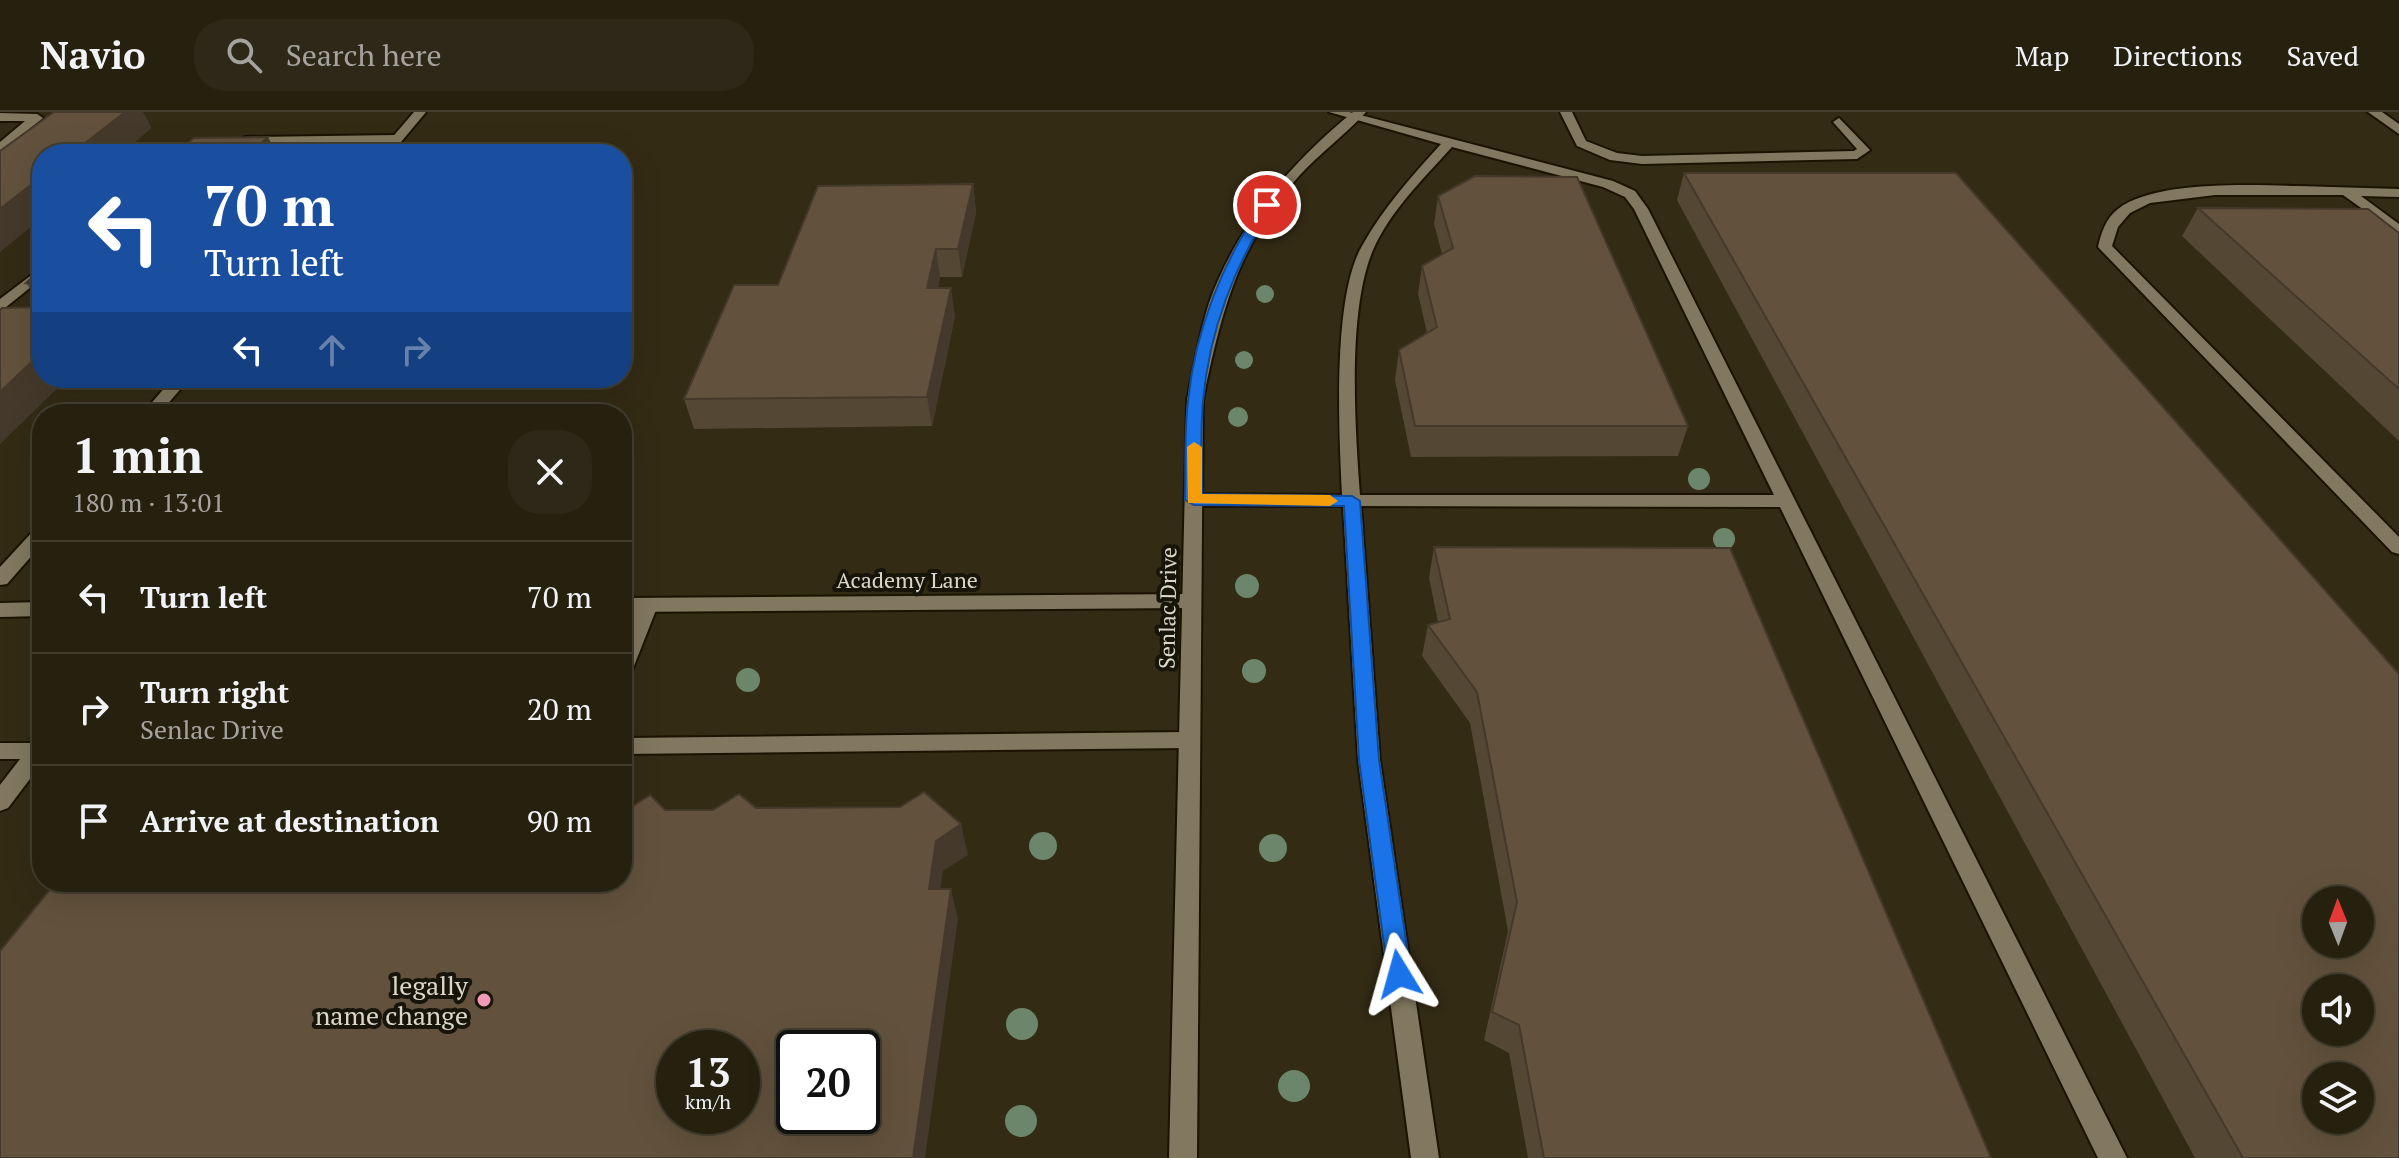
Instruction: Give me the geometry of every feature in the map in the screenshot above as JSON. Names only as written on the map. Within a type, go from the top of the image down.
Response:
[{"type":"street","points":[[393,144],[420,112]]},
{"type":"street","points":[[1566,112],[1581,143],[1615,157],[1642,160],[1845,156],[1864,150],[1839,122]]},
{"type":"street","points":[[2374,112],[2399,130]]},
{"type":"street","points":[[1349,114],[1608,184],[1630,194],[1641,209],[2113,1158]]},
{"type":"street","name":"Senlac Drive","points":[[1183,1158],[1195,400],[1217,305],[1239,247],[1281,184],[1349,114]]},
{"type":"street","points":[[0,117],[37,118],[0,148]]},
{"type":"street","points":[[224,144],[397,139]]},
{"type":"street","points":[[1425,1158],[1369,760],[1348,445],[1351,296],[1367,248],[1396,203],[1448,143]]},
{"type":"street","points":[[2399,193],[2209,191],[2164,196],[2127,208],[2109,227],[2105,247],[2399,548]]},
{"type":"street","points":[[2348,193],[2399,231]]},
{"type":"street","points":[[0,307],[32,280]]},
{"type":"street","points":[[159,404],[173,388]]},
{"type":"street","points":[[1194,500],[1787,501]]},
{"type":"street","points":[[0,579],[32,544]]},
{"type":"street","name":"Academy Lane","points":[[632,605],[1191,601]]},
{"type":"street","points":[[632,646],[648,605]]},
{"type":"street","points":[[0,610],[32,609]]},
{"type":"street","points":[[632,746],[1189,740]]},
{"type":"street","points":[[0,751],[32,751]]},
{"type":"street","points":[[0,802],[32,762]]},
{"type":"building","points":[[54,112],[125,112],[84,144],[32,144],[32,184],[0,209],[0,151]]},
{"type":"building","points":[[268,137],[260,144],[187,144],[194,138]]},
{"type":"building","points":[[1684,173],[1956,173],[2399,674],[2399,1158],[2243,1158]]},
{"type":"building","points":[[1475,176],[1577,177],[1688,426],[1415,426],[1399,350],[1437,327],[1422,266],[1453,248],[1438,196]]},
{"type":"building","points":[[973,184],[958,249],[936,249],[927,288],[951,288],[927,397],[684,399],[734,285],[778,285],[818,186]]},
{"type":"building","points":[[2198,208],[2368,209],[2399,233],[2399,389]]},
{"type":"building","points":[[32,307],[32,362],[0,392],[0,310]]},
{"type":"building","points":[[1434,547],[1730,548],[1991,1158],[1544,1158],[1519,1025],[1492,1012],[1517,902],[1477,692],[1428,625],[1450,619]]},
{"type":"building","name":"legally name change","points":[[924,792],[961,824],[936,841],[929,889],[951,889],[913,1158],[0,1158],[0,951],[48,892],[632,892],[632,807],[650,795],[665,810],[713,810],[739,794],[756,808],[900,807]]},
{"type":"slow traffic","points":[[1194,447],[1194,500],[1330,501]]},
{"type":"place","name":"legally name change","points":[[484,1000]]},
{"type":"route","points":[[1267,205],[1239,247],[1217,305],[1195,400],[1194,500],[1352,501],[1369,760],[1399,974]]}]
